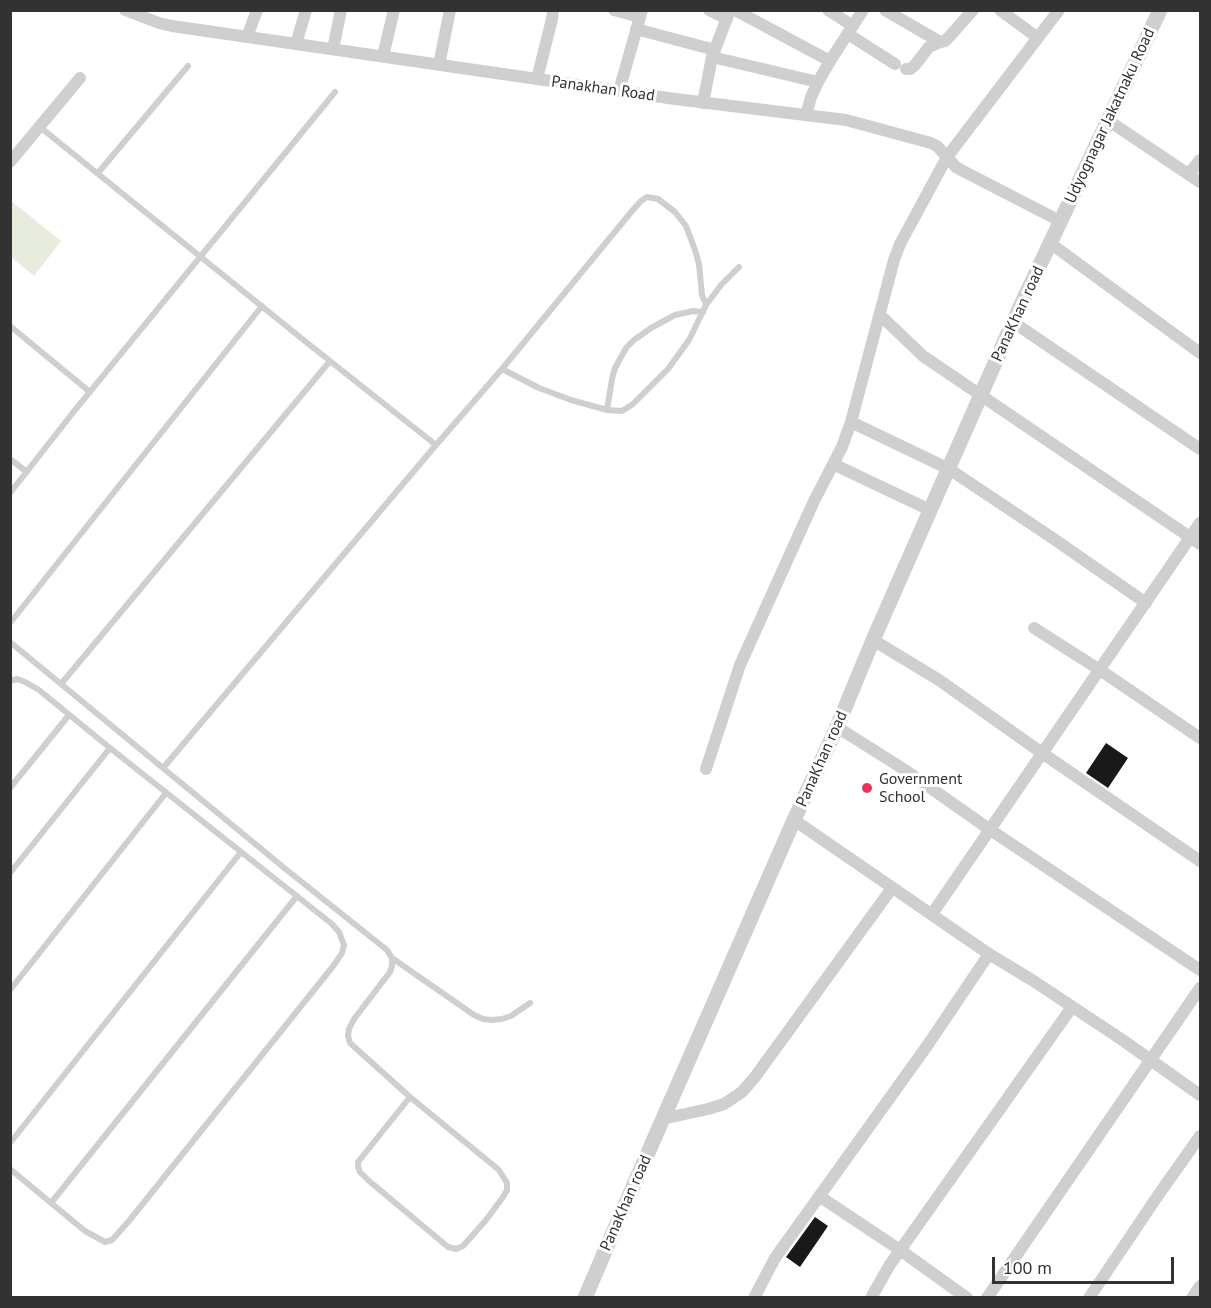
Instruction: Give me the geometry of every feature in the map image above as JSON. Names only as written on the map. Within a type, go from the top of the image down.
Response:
[{"type":"street","name":"Panakhan Road","points":[[125,10],[172,26],[247,38],[703,103],[846,120],[938,146],[956,167],[1060,220]]},
{"type":"street","points":[[159,23],[163,10]]},
{"type":"street","points":[[247,38],[257,10]]},
{"type":"street","points":[[296,44],[306,10]]},
{"type":"street","points":[[333,49],[341,10]]},
{"type":"street","points":[[383,56],[394,10]]},
{"type":"street","points":[[439,65],[450,10]]},
{"type":"street","points":[[537,79],[553,10]]},
{"type":"street","points":[[614,10],[641,14],[620,91]]},
{"type":"street","points":[[709,10],[731,13],[830,61]]},
{"type":"street","points":[[828,10],[850,30],[900,67],[910,69],[928,47],[949,38],[973,10]]},
{"type":"street","points":[[806,115],[818,82],[863,10]]},
{"type":"street","points":[[885,10],[940,42]]},
{"type":"street","points":[[1000,10],[1038,38]]},
{"type":"street","points":[[706,769],[740,665],[814,501],[842,447],[900,244],[947,157],[1059,10]]},
{"type":"street","name":"Udyognagar Jakatnaku Road","points":[[1060,220],[1160,10]]},
{"type":"street","points":[[703,103],[714,54],[731,13]]},
{"type":"street","points":[[636,29],[714,54],[818,82]]},
{"type":"street","points":[[10,162],[80,78]]},
{"type":"street","points":[[1109,121],[1200,182]]},
{"type":"street","points":[[1189,174],[1200,160]]},
{"type":"street","name":"PanaKhan road","points":[[585,1298],[662,1119],[837,727],[930,510],[1060,220]]},
{"type":"street","points":[[1050,243],[1200,353]]},
{"type":"street","points":[[880,315],[923,356],[1196,540]]},
{"type":"street","points":[[1013,322],[1200,448]]},
{"type":"street","points":[[851,422],[949,469],[1146,603]]},
{"type":"street","points":[[833,464],[930,510]]},
{"type":"street","points":[[932,914],[1146,603],[1196,540],[1200,523]]},
{"type":"street","points":[[1034,628],[1200,738]]},
{"type":"street","points":[[873,640],[939,680],[1200,861]]},
{"type":"street","points":[[837,727],[905,770],[1200,970]]},
{"type":"street","points":[[794,820],[1200,1095]]},
{"type":"street","points":[[662,1119],[724,1104],[742,1092],[892,888]]},
{"type":"street","points":[[754,1298],[775,1258],[927,1046],[989,954]]},
{"type":"street","points":[[987,1298],[1200,988]]},
{"type":"street","points":[[872,1298],[900,1250],[1072,1008]]},
{"type":"street","points":[[1089,1298],[1200,1136]]},
{"type":"street","points":[[819,1196],[967,1298]]},
{"type":"street","points":[[1192,1298],[1200,1286]]},
{"type":"lane","points":[[98,173],[188,66]]},
{"type":"lane","points":[[10,493],[335,92]]},
{"type":"lane","points":[[40,127],[436,445]]},
{"type":"lane","points":[[163,768],[502,369],[632,211],[647,197],[658,199],[675,212],[686,226],[699,264],[705,309]]},
{"type":"lane","points":[[502,369],[539,388],[571,400],[607,410],[622,411],[629,408],[668,369],[689,340],[721,285],[739,267]]},
{"type":"lane","points":[[10,623],[262,306]]},
{"type":"lane","points":[[607,410],[615,369],[626,348],[651,328],[675,315],[705,309]]},
{"type":"lane","points":[[10,326],[90,392]]},
{"type":"lane","points":[[61,684],[330,361]]},
{"type":"lane","points":[[10,459],[27,472]]},
{"type":"lane","points":[[10,642],[288,872],[377,941],[392,958],[474,1015],[483,1019],[502,1019],[511,1016],[530,1003]]},
{"type":"lane","points":[[10,681],[17,679],[39,690],[332,924],[339,932],[344,945],[334,965],[298,1011],[112,1240],[105,1242],[95,1237],[10,1169]]},
{"type":"lane","points":[[10,788],[69,715]]},
{"type":"lane","points":[[10,873],[110,748]]},
{"type":"lane","points":[[10,990],[166,793]]},
{"type":"lane","points":[[10,1143],[241,852]]},
{"type":"lane","points":[[51,1203],[297,896]]},
{"type":"lane","points":[[392,958],[390,972],[349,1029],[350,1043],[410,1097],[499,1170],[507,1183],[507,1190],[486,1220],[463,1246],[456,1249],[442,1242],[360,1173],[358,1167],[358,1162],[410,1097]]},
{"type":"shaded area","points":[[10,200],[61,241],[34,276],[11,257]]},
{"type":"building","points":[[1106,743],[1128,758],[1108,788],[1086,773]]},
{"type":"building","points":[[815,1217],[828,1226],[800,1267],[786,1257]]},
{"type":"place","name":"Government School","points":[[867,788]]}]
